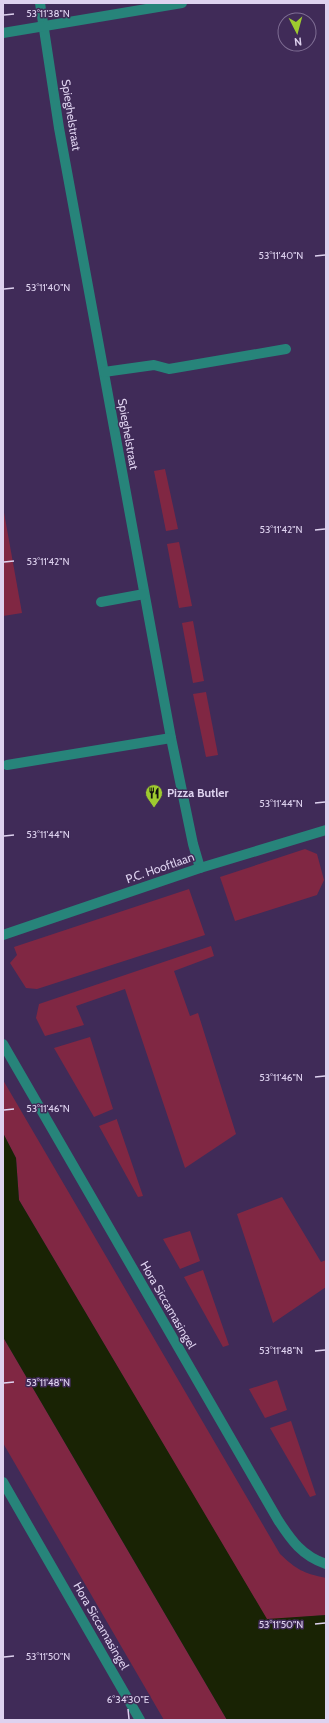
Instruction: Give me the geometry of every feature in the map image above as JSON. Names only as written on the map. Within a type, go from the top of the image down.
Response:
[{"type":"street","name":"Spieghelstraat","points":[[40,3],[59,128],[144,594],[171,738],[193,844],[200,868]]},
{"type":"street","points":[[3,33],[182,3]]},
{"type":"street","points":[[104,372],[154,365],[169,369],[286,349]]},
{"type":"street","points":[[101,602],[144,594]]},
{"type":"street","points":[[7,765],[171,738]]},
{"type":"street","name":"P.C. Hooftlaan","points":[[3,935],[200,868],[326,830]]},
{"type":"street","name":"Hora Siccamasingel","points":[[3,1044],[278,1520],[293,1543],[308,1556],[326,1564]]},
{"type":"street","name":"Hora Siccamasingel","points":[[3,1482],[140,1720]]},
{"type":"shaded area","points":[[165,469],[178,529],[166,531],[154,471]]},
{"type":"shaded area","points":[[3,507],[22,613],[3,616]]},
{"type":"shaded area","points":[[179,542],[192,606],[179,608],[167,544]]},
{"type":"shaded area","points":[[193,621],[204,681],[193,683],[182,623]]},
{"type":"shaded area","points":[[206,692],[218,755],[206,757],[193,694]]},
{"type":"shaded area","points":[[305,849],[317,854],[324,880],[317,895],[235,921],[220,877]]},
{"type":"shaded area","points":[[189,889],[205,935],[37,989],[26,988],[10,963],[17,955],[14,947]]},
{"type":"shaded area","points":[[211,946],[214,956],[174,971],[190,1016],[198,1013],[236,1134],[185,1168],[125,989],[76,1006],[84,1025],[45,1036],[36,1018],[39,1004]]},
{"type":"shaded area","points":[[90,1037],[113,1109],[94,1117],[54,1048]]},
{"type":"shaded area","points":[[3,1080],[280,1554],[291,1564],[301,1570],[326,1578],[326,1615],[267,1620],[19,1200],[16,1158],[3,1133]]},
{"type":"shaded area","points":[[117,1119],[143,1196],[138,1197],[99,1126]]},
{"type":"shaded area","points":[[3,1133],[16,1158],[19,1200],[267,1619],[326,1615],[326,1720],[227,1720],[3,1337]]},
{"type":"shaded area","points":[[282,1197],[321,1262],[326,1260],[326,1287],[273,1323],[237,1214]]},
{"type":"shaded area","points":[[190,1231],[200,1261],[180,1269],[163,1239]]},
{"type":"shaded area","points":[[203,1270],[229,1345],[223,1347],[184,1277]]},
{"type":"shaded area","points":[[3,1337],[227,1720],[164,1720],[3,1443]]},
{"type":"shaded area","points":[[277,1380],[287,1410],[265,1418],[249,1389]]},
{"type":"shaded area","points":[[291,1421],[316,1495],[310,1497],[270,1428]]},
{"type":"place","name":"Pizza Butler","points":[[154,808]]}]
